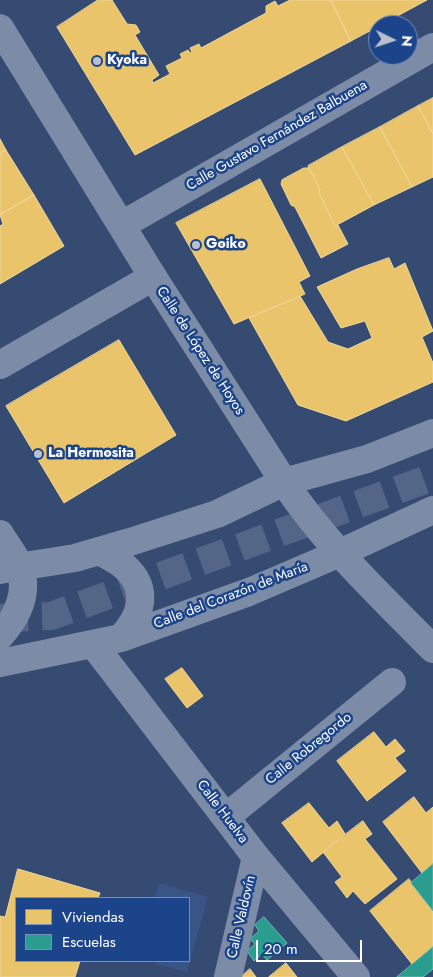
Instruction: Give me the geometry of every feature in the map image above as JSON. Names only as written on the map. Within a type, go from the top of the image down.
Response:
[{"type":"street","name":"Calle de López de Hoyos","points":[[0,28],[153,277],[301,507],[340,553],[433,649]]},
{"type":"street","name":"Calle Gustavo Fernández Balbuena","points":[[122,225],[433,47]]},
{"type":"street","points":[[0,365],[153,277]]},
{"type":"street","points":[[10,569],[75,558],[216,514],[284,482],[367,459],[433,433]]},
{"type":"street","name":"Calle del Corazón de María","points":[[0,663],[121,638],[249,592],[433,510]]},
{"type":"street","points":[[0,534],[10,569],[23,591],[20,608],[11,624],[0,636]]},
{"type":"street","name":"Calle del Corazón de María","points":[[99,551],[127,569],[134,577],[140,592],[140,606],[136,620],[121,638]]},
{"type":"street","name":"Calle Huelva","points":[[93,644],[256,857],[356,977]]},
{"type":"street","name":"Calle Robregordo","points":[[226,817],[392,682]]},
{"type":"street","name":"Calle Valdovín","points":[[228,977],[256,857]]},
{"type":"water","points":[[159,883],[208,897],[190,961],[190,897],[155,897]]},
{"type":"water","points":[[157,962],[190,962],[187,972],[156,964]]},
{"type":"building: Viviendas","points":[[98,0],[112,0],[127,24],[136,25],[140,32],[135,35],[159,75],[152,80],[153,83],[170,74],[166,66],[182,58],[180,54],[188,50],[190,53],[192,52],[190,48],[199,44],[201,48],[266,13],[266,6],[275,1],[278,6],[290,0],[331,0],[351,41],[135,155],[57,27]]},
{"type":"building: Viviendas","points":[[331,0],[427,0],[399,15],[368,15],[368,32],[351,41]]},
{"type":"building: Viviendas","points":[[433,98],[433,134],[418,106]]},
{"type":"building: Viviendas","points":[[418,106],[433,134],[433,177],[412,187],[380,127]]},
{"type":"building: Viviendas","points":[[380,127],[412,187],[374,205],[342,147]]},
{"type":"building: Viviendas","points":[[0,139],[6,150],[0,154]]},
{"type":"building: Viviendas","points":[[342,147],[374,205],[335,226],[319,193],[320,189],[308,166]]},
{"type":"building: Viviendas","points":[[6,150],[34,195],[0,215],[0,154]]},
{"type":"building: Viviendas","points":[[304,168],[309,168],[335,226],[338,225],[348,244],[321,258],[281,184],[282,180]]},
{"type":"building: Viviendas","points":[[260,179],[310,276],[299,282],[305,294],[234,324],[176,223]]},
{"type":"building: Viviendas","points":[[34,195],[64,246],[0,284],[0,226],[3,224],[0,215]]},
{"type":"building: Viviendas","points":[[389,258],[394,269],[405,263],[433,331],[422,337],[433,363],[433,382],[346,421],[298,405],[249,318],[300,296],[328,342],[348,349],[372,338],[365,321],[341,328],[317,287],[357,269]]},
{"type":"building: Viviendas","points":[[119,340],[176,435],[64,503],[6,406]]},
{"type":"building: Viviendas","points":[[182,668],[203,696],[187,708],[165,679]]},
{"type":"building: Viviendas","points":[[374,732],[386,747],[395,739],[405,751],[395,758],[406,771],[367,801],[337,761]]},
{"type":"building: Viviendas","points":[[414,797],[426,813],[433,807],[433,864],[422,873],[383,822]]},
{"type":"building: Viviendas","points":[[309,803],[329,828],[337,821],[345,834],[312,862],[282,823]]},
{"type":"building: Viviendas","points":[[363,821],[372,834],[365,839],[397,879],[365,904],[353,891],[347,898],[335,882],[342,877],[323,852]]},
{"type":"building: Viviendas","points":[[18,869],[100,893],[98,897],[15,897],[15,962],[80,962],[75,977],[0,977],[0,916],[5,917]]},
{"type":"building: Viviendas","points":[[409,879],[433,911],[433,947],[412,964],[370,911]]},
{"type":"building: Viviendas","points":[[286,963],[297,977],[269,977]]},
{"type":"building: Viviendas","points":[[250,969],[256,977],[241,977]]},
{"type":"building: Escuelas","points":[[433,864],[433,911],[411,883]]},
{"type":"building: Escuelas","points":[[264,917],[287,943],[267,960],[262,954],[254,961],[247,951],[255,944],[250,939],[259,931],[255,925]]},
{"type":"building: Escuelas","points":[[433,947],[433,969],[423,977],[397,977]]},
{"type":"tunnel","points":[[0,618],[51,616],[433,477]]},
{"type":"place","name":"Kyoka","points":[[97,61]]},
{"type":"place","name":"Goiko","points":[[196,245]]},
{"type":"place","name":"La Hermosita","points":[[38,454]]}]
